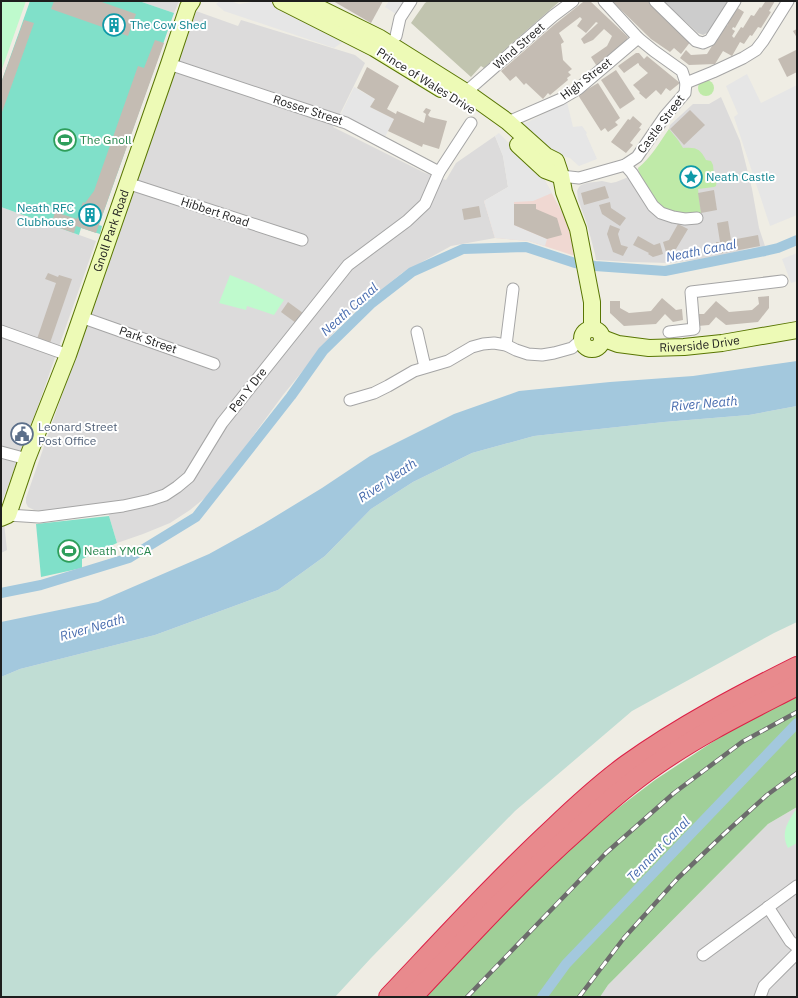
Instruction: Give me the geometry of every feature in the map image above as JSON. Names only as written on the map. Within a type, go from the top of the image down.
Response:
[{"type":"highway","points":[[389,997],[529,851],[582,802],[621,770],[652,748],[695,721],[797,667]]},
{"type":"highway","points":[[412,997],[506,897],[558,846],[613,797],[657,764],[694,740],[797,685]]},
{"type":"main road","name":"Gnoll Park Road","points":[[5,517],[68,355],[188,7],[192,1]]},
{"type":"main road","name":"Prince of Wales Drive","points":[[281,1],[374,48],[461,101],[500,130],[545,170],[561,176]]},
{"type":"main road","name":"Prince of Wales Drive","points":[[305,1],[380,38],[466,92],[508,122],[546,156],[556,161],[564,192],[578,229],[585,260],[597,333]]},
{"type":"main road","name":"Riverside Drive","points":[[597,333],[618,344],[649,348],[684,347],[722,343],[797,330]]},
{"type":"main road","points":[[581,340],[584,346],[591,349],[597,347],[600,345],[597,333]]},
{"type":"street","points":[[396,36],[400,18],[411,1]]},
{"type":"street","name":"Wind Street","points":[[466,92],[553,16],[573,1]]},
{"type":"street","points":[[604,1],[638,38],[682,71],[686,83],[743,58],[756,50],[788,1]]},
{"type":"street","points":[[655,1],[696,41],[703,43],[710,40],[735,1]]},
{"type":"street","name":"High Street","points":[[508,122],[561,99],[578,89],[638,38]]},
{"type":"street","name":"Rosser Street","points":[[169,64],[346,123],[439,172]]},
{"type":"street","name":"Castle Street","points":[[561,176],[579,178],[625,165],[636,157],[665,116],[685,93],[686,83]]},
{"type":"street","name":"Pen Y Dre","points":[[5,517],[39,517],[123,506],[165,495],[189,477],[222,423],[348,265],[407,221],[426,204],[439,172],[471,123]]},
{"type":"street","points":[[625,165],[632,173],[653,206],[661,213],[685,219],[697,218]]},
{"type":"street","name":"Hibbert Road","points":[[127,183],[302,240]]},
{"type":"street","name":"Riverside Drive","points":[[669,332],[694,329],[691,292],[782,280]]},
{"type":"street","points":[[506,345],[513,289]]},
{"type":"street","name":"Park Street","points":[[81,317],[214,364]]},
{"type":"street","points":[[1,331],[68,355]]},
{"type":"street","points":[[417,332],[425,367]]},
{"type":"street","points":[[350,400],[374,393],[414,371],[448,362],[482,344],[494,343],[506,345],[528,354],[542,355],[572,348],[581,340]]},
{"type":"street","points":[[1,452],[28,459]]},
{"type":"street","points":[[704,955],[797,886]]},
{"type":"street","points":[[768,907],[790,941],[797,947]]},
{"type":"street","points":[[760,997],[764,986],[797,953]]},
{"type":"shaded area","points":[[139,1],[179,1],[174,13]]},
{"type":"shaded area","points":[[220,1],[230,1],[239,4],[270,1],[346,40],[334,48],[224,11],[216,4]]},
{"type":"shaded area","points":[[389,1],[404,1],[396,14],[385,7]]},
{"type":"shaded area","points":[[428,1],[560,1],[484,68],[481,66],[471,77],[411,23]]},
{"type":"shaded area","points":[[663,1],[729,1],[709,31],[703,35],[698,33]]},
{"type":"shaded area","points":[[196,11],[238,26],[241,20],[355,55],[365,63],[333,127],[425,173],[446,180],[456,163],[495,136],[503,156],[508,187],[484,201],[495,238],[451,246],[402,273],[345,319],[283,395],[212,492],[190,510],[170,523],[117,543],[109,516],[107,502],[43,511],[34,510],[28,507],[26,498]]},
{"type":"shaded area","points":[[747,74],[761,103],[797,85],[797,215],[770,226],[734,117],[738,114],[726,86]]},
{"type":"shaded area","points":[[354,87],[375,99],[370,107],[394,119],[384,139],[340,116]]},
{"type":"shaded area","points":[[721,97],[740,141],[752,189],[759,228],[765,246],[725,255],[670,263],[596,260],[587,224],[578,199],[577,191],[579,187],[587,183],[602,181],[611,183],[626,178],[641,166],[655,150],[669,129],[670,125],[693,104],[709,104]]},
{"type":"shaded area","points":[[567,102],[573,127],[582,126],[587,133],[586,134],[597,159],[579,166],[570,158],[551,153],[520,126]]},
{"type":"shaded area","points":[[499,133],[544,179],[552,193],[533,201],[514,202],[514,225],[547,239],[545,246],[529,241],[495,238],[484,201],[508,187],[503,156],[495,136]]},
{"type":"shaded area","points":[[544,179],[563,214],[570,231],[575,256],[529,241],[495,238],[484,201]]},
{"type":"shaded area","points":[[1,207],[96,241],[38,406],[1,504]]},
{"type":"shaded area","points":[[797,253],[797,281],[791,283],[782,259]]},
{"type":"shaded area","points":[[797,406],[797,622],[774,633],[632,711],[515,811],[371,958],[335,997],[1,997],[1,677],[20,669],[155,635],[278,590],[325,556],[371,509],[413,482],[472,453],[534,436],[664,422],[749,415]]},
{"type":"shaded area","points":[[4,523],[7,550],[1,553],[1,524]]},
{"type":"shaded area","points":[[797,807],[797,997],[600,997],[608,985],[768,824]]},
{"type":"green space","points":[[1,1],[26,1],[1,72]]},
{"type":"green space","name":"The Gnoll","points":[[30,1],[139,1],[174,13],[99,225],[102,226],[100,234],[81,228],[79,235],[1,207],[1,83]]},
{"type":"green space","points":[[706,80],[713,85],[714,88],[709,95],[706,96],[699,91],[698,88],[703,81]]},
{"type":"green space","points":[[669,129],[683,148],[695,148],[702,153],[706,160],[711,161],[713,165],[714,175],[717,179],[716,186],[698,189],[701,213],[677,214],[661,209],[651,198],[640,175],[638,168],[651,155]]},
{"type":"green space","points":[[230,275],[255,285],[284,300],[274,315],[247,306],[246,310],[219,303]]},
{"type":"green space","name":"Neath YMCA","points":[[109,516],[117,543],[82,559],[82,568],[41,577],[36,524]]},
{"type":"green space","points":[[797,692],[797,807],[768,824],[608,985],[600,997],[420,997],[441,974],[584,834],[655,780],[755,714]]},
{"type":"green space","points":[[797,808],[797,843],[788,848],[785,837],[786,827]]},
{"type":"water","name":"River Neath","points":[[797,361],[797,406],[749,415],[664,422],[534,436],[472,453],[413,482],[371,509],[325,556],[278,590],[155,635],[20,669],[1,677],[1,622],[98,602],[209,554],[263,524],[322,488],[370,456],[454,414],[519,391],[693,376]]},
{"type":"building","name":"The Cow Shed","points":[[54,1],[99,1],[136,14],[128,36],[51,9]]},
{"type":"building","points":[[333,1],[383,1],[371,23]]},
{"type":"building","points":[[586,1],[590,1],[628,37],[621,51],[598,68],[591,57],[607,46],[612,36],[604,29],[593,40],[584,44],[581,39],[598,23],[596,22],[586,33],[577,26],[582,19],[580,17],[559,33],[564,42],[561,44],[563,60],[572,69],[568,72],[571,75],[567,78],[568,80],[550,95],[548,93],[543,99],[526,83],[524,85],[516,76],[510,81],[501,71],[554,25]]},
{"type":"building","points":[[612,1],[649,1],[691,41],[681,54],[674,48],[670,52],[651,39]]},
{"type":"building","points":[[763,1],[775,1],[769,11],[771,12],[761,28],[758,27],[744,44],[740,42],[732,56],[723,51],[715,64],[689,65],[680,58],[686,50],[691,55],[707,54],[725,25],[727,26],[727,22],[736,7],[744,12],[735,28],[733,27],[732,29],[735,31],[732,36],[734,38],[741,27],[743,28],[751,15],[754,16],[760,7],[761,8],[765,2]]},
{"type":"building","points":[[24,20],[34,23],[1,115],[1,83]]},
{"type":"building","points":[[797,29],[797,38],[793,31]]},
{"type":"building","points":[[155,40],[164,43],[96,233],[76,226],[74,233],[51,225],[55,212],[77,219],[83,202],[85,203],[94,191],[138,66],[144,68]]},
{"type":"building","points":[[796,50],[797,72],[787,77],[778,59]]},
{"type":"building","points":[[636,53],[639,53],[644,59],[647,56],[680,83],[670,91],[666,88],[661,95],[656,90],[646,99],[633,85],[648,73],[638,63],[624,73],[618,66]]},
{"type":"building","points":[[367,67],[399,86],[387,109],[396,114],[397,111],[424,123],[426,114],[423,112],[426,108],[431,110],[428,115],[430,117],[447,121],[439,149],[423,144],[422,147],[388,131],[394,119],[370,107],[375,99],[357,88]]},
{"type":"building","points":[[616,70],[635,99],[620,109],[601,80]]},
{"type":"building","points":[[598,83],[620,118],[615,122],[618,125],[608,132],[605,128],[601,131],[578,95]]},
{"type":"building","points":[[690,110],[705,125],[684,145],[670,129]]},
{"type":"building","points":[[633,116],[642,124],[639,128],[641,129],[630,143],[633,145],[626,153],[611,142],[628,119],[630,120]]},
{"type":"building","points":[[605,186],[609,198],[584,205],[581,193]]},
{"type":"building","points":[[714,190],[717,210],[701,213],[698,193]]},
{"type":"building","points":[[610,202],[611,208],[626,218],[620,226],[602,214],[599,205]]},
{"type":"building","points":[[514,204],[536,204],[536,209],[557,218],[562,235],[547,239],[514,225]]},
{"type":"building","points":[[479,206],[481,217],[464,220],[462,209]]},
{"type":"building","points":[[728,221],[731,240],[758,235],[760,246],[718,254],[716,242],[720,242],[717,223]]},
{"type":"building","points":[[678,224],[688,229],[676,249],[666,252],[663,242],[669,240]]},
{"type":"building","points":[[610,225],[620,229],[618,234],[621,245],[628,247],[623,256],[613,252],[607,234]]},
{"type":"building","points":[[638,236],[654,245],[660,243],[663,254],[653,257],[648,254],[649,253],[633,245]]},
{"type":"building","points":[[48,273],[58,277],[59,275],[72,279],[50,343],[37,339],[56,283],[45,279]]},
{"type":"building","points":[[769,296],[769,308],[758,322],[726,325],[716,317],[709,325],[698,326],[698,314],[704,314],[716,301],[729,312],[752,310],[759,304],[758,297]]},
{"type":"building","points":[[662,298],[676,310],[682,309],[683,320],[673,322],[665,314],[656,324],[624,326],[610,313],[610,301],[620,301],[620,308],[629,313],[651,311]]},
{"type":"building","points":[[288,302],[303,313],[296,323],[281,312]]},
{"type":"waterway","name":"Neath Canal","points":[[1,593],[41,585],[129,558],[196,517],[291,396],[323,351],[372,303],[412,272],[463,249],[526,247],[575,263],[595,266],[665,271],[778,248],[797,240]]},
{"type":"waterway","name":"Tennant Canal","points":[[542,997],[566,964],[797,723]]},
{"type":"railway","points":[[467,997],[606,853],[674,793],[742,742],[797,712]]},
{"type":"railway","points":[[579,997],[624,938],[678,878],[767,795],[797,773]]},
{"type":"place","name":"The Cow Shed","points":[[114,25]]},
{"type":"place","name":"The Gnoll","points":[[65,140]]},
{"type":"place","name":"Neath Castle","points":[[691,177]]},
{"type":"place","name":"Neath RFC Clubhouse","points":[[90,215]]},
{"type":"place","name":"Leonard Street Post Office","points":[[22,434]]},
{"type":"place","name":"Neath YMCA","points":[[69,551]]}]
